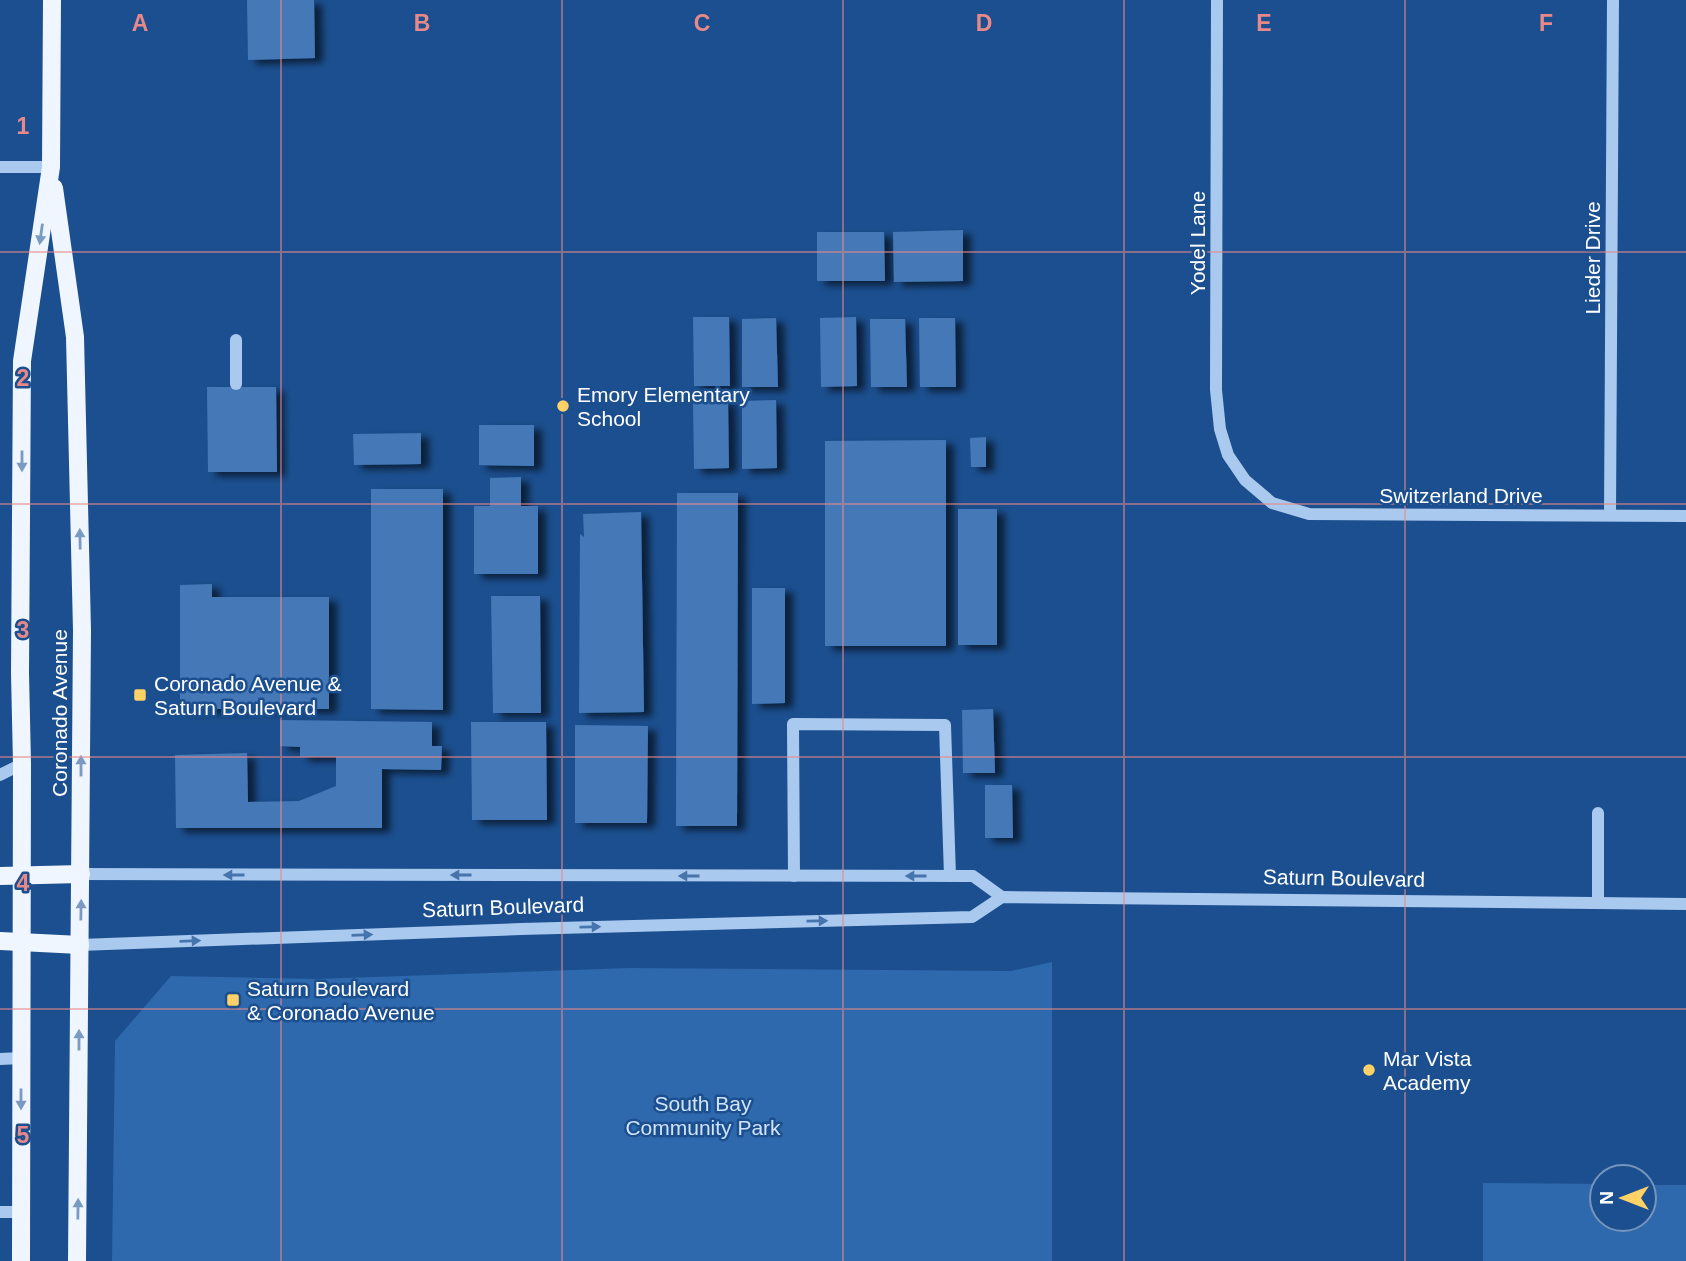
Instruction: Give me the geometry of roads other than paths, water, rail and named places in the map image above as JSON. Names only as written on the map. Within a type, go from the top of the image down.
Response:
[{"type":"main road","name":"Coronado Avenue","points":[[21,1261],[22,361],[51,167],[52,0]]},
{"type":"main road","name":"Coronado Avenue","points":[[51,167],[75,337],[82,630],[76,1261]]},
{"type":"main road","name":"Saturn Boulevard","points":[[0,876],[81,874]]},
{"type":"main road","name":"Saturn Boulevard","points":[[0,941],[80,945]]},
{"type":"street","name":"Yodel Lane","points":[[1217,0],[1216,390],[1220,429],[1228,455],[1245,480]]},
{"type":"street","name":"Lieder Drive","points":[[1610,515],[1613,0]]},
{"type":"street","points":[[0,167],[51,167]]},
{"type":"street","points":[[236,340],[236,384]]},
{"type":"street","name":"Switzerland Drive","points":[[1245,480],[1272,503],[1309,514],[1686,516]]},
{"type":"street","points":[[794,876],[793,724],[945,725],[950,876]]},
{"type":"street","points":[[0,775],[22,764]]},
{"type":"street","points":[[1598,813],[1598,903]]},
{"type":"street","name":"Saturn Boulevard","points":[[81,874],[973,876],[1002,897]]},
{"type":"street","name":"Saturn Boulevard","points":[[80,945],[521,929],[972,917],[1002,897],[1686,904]]},
{"type":"street","points":[[0,1059],[21,1058]]},
{"type":"street","points":[[0,1212],[21,1212]]},
{"type":"place","name":"Emory Elementary School","points":[[563,406]]},
{"type":"place","name":"Coronado Avenue & Saturn Boulevard","points":[[140,695]]},
{"type":"place","name":"Saturn Boulevard & Coronado Avenue","points":[[233,1000]]},
{"type":"place","name":"Mar Vista Academy","points":[[1369,1070]]},
{"type":"park label","name":"South Bay Community Park","points":[[703,1115]]}]
